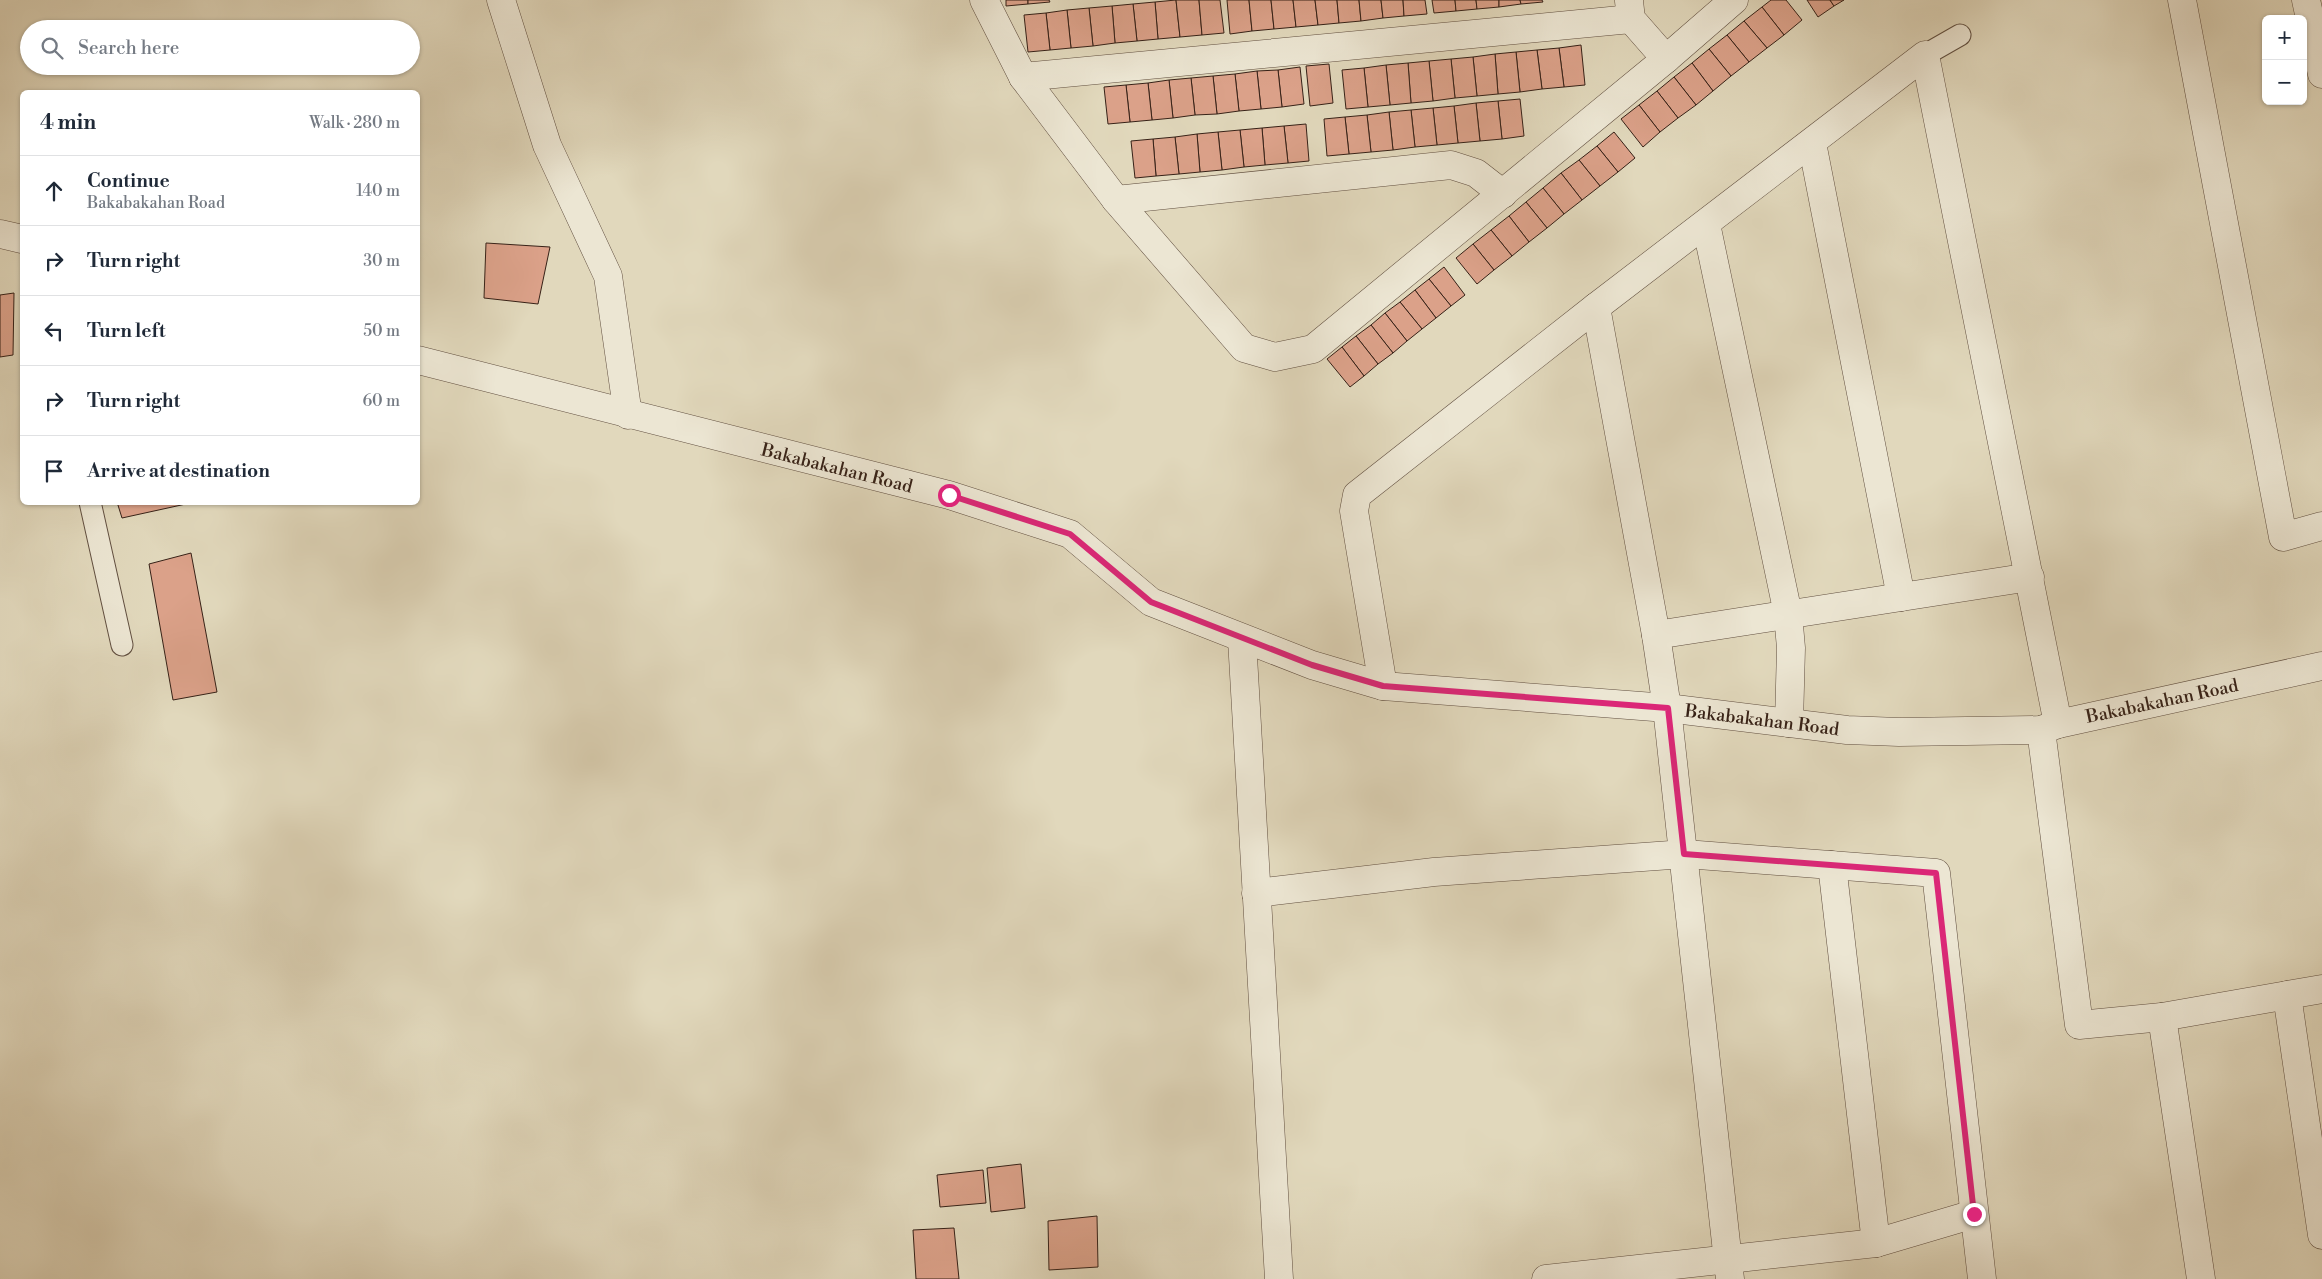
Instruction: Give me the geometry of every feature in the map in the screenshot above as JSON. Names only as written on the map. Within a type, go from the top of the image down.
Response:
[{"type":"street","points":[[500,0],[547,145],[608,276],[628,415]]},
{"type":"street","points":[[984,0],[1023,77],[1116,200],[1244,348],[1275,357],[1313,349],[1666,59],[1734,0]]},
{"type":"street","points":[[2182,0],[2283,537],[2322,526]]},
{"type":"street","points":[[2306,0],[2322,74]]},
{"type":"street","points":[[1023,77],[1630,10],[1666,59]]},
{"type":"street","points":[[1383,686],[1354,511],[1357,495],[1596,307],[1812,144],[1925,55],[2030,577],[2050,727],[2079,1025],[2162,1017],[2322,989]]},
{"type":"street","points":[[1812,144],[1901,597]]},
{"type":"street","points":[[1116,200],[1451,165],[1476,173],[1503,194]]},
{"type":"street","points":[[1706,224],[1788,614],[1790,648],[1789,723]]},
{"type":"street","points":[[0,234],[20,239]]},
{"type":"street","points":[[1596,307],[1668,708],[1729,1269]]},
{"type":"street","name":"Bakabakahan Road","points":[[420,361],[628,415],[949,495],[1070,534],[1151,602],[1312,665],[1383,686],[1668,708],[1847,730],[1899,732],[2050,727],[2322,666]]},
{"type":"street","points":[[1656,635],[2030,577]]},
{"type":"street","points":[[1242,639],[1278,1279]]},
{"type":"street","points":[[1256,893],[1434,872],[1684,854],[1936,873],[1982,1279]]},
{"type":"street","points":[[1832,865],[1876,1243]]},
{"type":"street","points":[[2287,995],[2322,1235]]},
{"type":"street","points":[[2162,1017],[2201,1279]]},
{"type":"street","points":[[1546,1279],[1729,1269],[1876,1243],[1974,1214]]},
{"type":"lane","points":[[1925,55],[1960,35]]},
{"type":"lane","points":[[91,505],[122,645]]},
{"type":"building","points":[[1006,0],[1028,0],[1028,4],[1006,6]]},
{"type":"building","points":[[1028,0],[1049,0],[1050,2],[1028,4]]},
{"type":"building","points":[[1176,0],[1180,37],[1158,39],[1155,2]]},
{"type":"building","points":[[1176,0],[1199,0],[1202,35],[1180,37]]},
{"type":"building","points":[[1199,0],[1220,0],[1224,33],[1202,35]]},
{"type":"building","points":[[1227,0],[1249,0],[1252,31],[1230,34]]},
{"type":"building","points":[[1249,0],[1271,0],[1274,29],[1252,31]]},
{"type":"building","points":[[1271,0],[1293,0],[1296,27],[1274,29]]},
{"type":"building","points":[[1293,0],[1315,0],[1318,25],[1296,27]]},
{"type":"building","points":[[1315,0],[1337,0],[1339,23],[1318,25]]},
{"type":"building","points":[[1337,0],[1359,0],[1361,21],[1339,23]]},
{"type":"building","points":[[1359,0],[1381,0],[1383,18],[1361,21]]},
{"type":"building","points":[[1381,0],[1403,0],[1404,16],[1383,18]]},
{"type":"building","points":[[1403,0],[1425,0],[1427,14],[1404,16]]},
{"type":"building","points":[[1432,0],[1455,0],[1456,11],[1434,13]]},
{"type":"building","points":[[1455,0],[1476,0],[1477,9],[1456,11]]},
{"type":"building","points":[[1476,0],[1499,0],[1499,7],[1477,9]]},
{"type":"building","points":[[1499,0],[1520,0],[1521,4],[1499,7]]},
{"type":"building","points":[[1520,0],[1542,0],[1543,2],[1521,4]]},
{"type":"building","points":[[1771,0],[1786,0],[1802,20],[1784,35],[1762,7]]},
{"type":"building","points":[[1807,0],[1830,0],[1834,6],[1818,17]]},
{"type":"building","points":[[1830,0],[1844,0],[1834,6]]},
{"type":"building","points":[[1155,2],[1158,39],[1137,41],[1133,4]]},
{"type":"building","points":[[1133,4],[1137,41],[1115,43],[1112,6]]},
{"type":"building","points":[[1112,6],[1115,43],[1093,46],[1089,8]]},
{"type":"building","points":[[1762,7],[1784,35],[1767,48],[1744,21]]},
{"type":"building","points":[[1089,8],[1093,46],[1071,48],[1067,10]]},
{"type":"building","points":[[1067,10],[1071,48],[1050,50],[1046,13]]},
{"type":"building","points":[[1046,13],[1050,50],[1028,52],[1024,15]]},
{"type":"building","points":[[1744,21],[1767,48],[1749,62],[1727,35]]},
{"type":"building","points":[[1727,35],[1749,62],[1731,76],[1709,49]]},
{"type":"building","points":[[1581,45],[1585,85],[1564,87],[1559,48]]},
{"type":"building","points":[[1559,48],[1564,87],[1542,89],[1537,50]]},
{"type":"building","points":[[1709,49],[1731,76],[1713,91],[1692,63]]},
{"type":"building","points":[[1537,50],[1542,89],[1520,92],[1516,52]]},
{"type":"building","points":[[1516,52],[1520,92],[1498,94],[1495,54]]},
{"type":"building","points":[[1495,54],[1498,94],[1477,96],[1473,57]]},
{"type":"building","points":[[1473,57],[1477,96],[1455,98],[1451,59]]},
{"type":"building","points":[[1451,59],[1455,98],[1433,101],[1429,61]]},
{"type":"building","points":[[1429,61],[1433,101],[1411,103],[1408,63]]},
{"type":"building","points":[[1408,63],[1411,103],[1390,105],[1386,65]]},
{"type":"building","points":[[1692,63],[1713,91],[1696,105],[1674,77]]},
{"type":"building","points":[[1329,64],[1333,103],[1310,106],[1306,66]]},
{"type":"building","points":[[1386,65],[1390,105],[1368,107],[1364,68]]},
{"type":"building","points":[[1300,67],[1304,104],[1282,107],[1278,70]]},
{"type":"building","points":[[1364,68],[1368,107],[1346,109],[1342,70]]},
{"type":"building","points":[[1278,70],[1282,107],[1261,109],[1257,71]]},
{"type":"building","points":[[1257,71],[1261,109],[1239,111],[1235,74]]},
{"type":"building","points":[[1235,74],[1239,111],[1217,114],[1213,76]]},
{"type":"building","points":[[1213,76],[1217,114],[1195,115],[1191,78]]},
{"type":"building","points":[[1674,77],[1696,105],[1678,118],[1657,91]]},
{"type":"building","points":[[1191,78],[1195,115],[1173,118],[1169,80]]},
{"type":"building","points":[[1169,80],[1173,118],[1152,120],[1148,83]]},
{"type":"building","points":[[1148,83],[1152,120],[1130,122],[1126,85]]},
{"type":"building","points":[[1126,85],[1130,122],[1108,124],[1104,87]]},
{"type":"building","points":[[1657,91],[1678,118],[1660,132],[1639,105]]},
{"type":"building","points":[[1520,99],[1524,136],[1502,139],[1498,101]]},
{"type":"building","points":[[1498,101],[1502,139],[1480,141],[1476,103]]},
{"type":"building","points":[[1476,103],[1480,141],[1458,143],[1454,106]]},
{"type":"building","points":[[1639,105],[1660,132],[1643,147],[1621,119]]},
{"type":"building","points":[[1454,106],[1458,143],[1437,145],[1433,108]]},
{"type":"building","points":[[1433,108],[1437,145],[1415,147],[1411,110]]},
{"type":"building","points":[[1411,110],[1415,147],[1393,150],[1389,112]]},
{"type":"building","points":[[1389,112],[1393,150],[1371,152],[1367,115]]},
{"type":"building","points":[[1367,115],[1371,152],[1349,154],[1345,117]]},
{"type":"building","points":[[1345,117],[1349,154],[1327,156],[1324,119]]},
{"type":"building","points":[[1306,124],[1309,161],[1288,163],[1284,126]]},
{"type":"building","points":[[1284,126],[1288,163],[1265,165],[1262,128]]},
{"type":"building","points":[[1262,128],[1265,165],[1244,167],[1240,130]]},
{"type":"building","points":[[1240,130],[1244,167],[1222,170],[1218,132]]},
{"type":"building","points":[[1218,132],[1222,170],[1200,172],[1197,134]]},
{"type":"building","points":[[1614,132],[1635,158],[1618,172],[1597,146]]},
{"type":"building","points":[[1197,134],[1200,172],[1179,174],[1175,137]]},
{"type":"building","points":[[1175,137],[1179,174],[1156,176],[1153,139]]},
{"type":"building","points":[[1153,139],[1156,176],[1135,178],[1131,141]]},
{"type":"building","points":[[1597,146],[1618,172],[1600,186],[1579,160]]},
{"type":"building","points":[[1579,160],[1600,186],[1582,200],[1561,173]]},
{"type":"building","points":[[1561,173],[1582,200],[1564,214],[1543,188]]},
{"type":"building","points":[[1543,188],[1564,214],[1547,228],[1526,202]]},
{"type":"building","points":[[1526,202],[1547,228],[1529,242],[1509,216]]},
{"type":"building","points":[[1509,216],[1529,242],[1512,256],[1491,230]]},
{"type":"building","points":[[1491,230],[1512,256],[1494,270],[1473,244]]},
{"type":"building","points":[[486,243],[550,247],[538,304],[484,298]]},
{"type":"building","points":[[1473,244],[1494,270],[1477,284],[1456,258]]},
{"type":"building","points":[[1444,267],[1465,295],[1451,306],[1429,279]]},
{"type":"building","points":[[1429,279],[1451,306],[1436,318],[1415,290]]},
{"type":"building","points":[[1415,290],[1436,318],[1422,329],[1400,302]]},
{"type":"building","points":[[14,293],[13,355],[0,357],[0,295]]},
{"type":"building","points":[[1400,302],[1422,329],[1407,341],[1385,313]]},
{"type":"building","points":[[1385,313],[1407,341],[1393,353],[1371,325]]},
{"type":"building","points":[[1371,325],[1393,353],[1378,364],[1356,336]]},
{"type":"building","points":[[1356,336],[1378,364],[1364,376],[1342,347]]},
{"type":"building","points":[[1342,347],[1364,376],[1350,387],[1327,359]]},
{"type":"building","points":[[118,505],[181,505],[122,518]]},
{"type":"building","points":[[191,553],[217,692],[173,700],[149,564]]},
{"type":"building","points":[[1021,1164],[1025,1208],[991,1212],[987,1168]]},
{"type":"building","points":[[983,1170],[986,1203],[940,1207],[937,1175]]},
{"type":"building","points":[[1097,1216],[1098,1267],[1049,1270],[1048,1221]]},
{"type":"building","points":[[954,1228],[959,1279],[916,1279],[913,1230]]},
{"type":"route","points":[[949,495],[1070,534],[1151,602],[1312,665],[1383,686],[1668,708],[1684,854],[1936,873],[1974,1214]]}]
